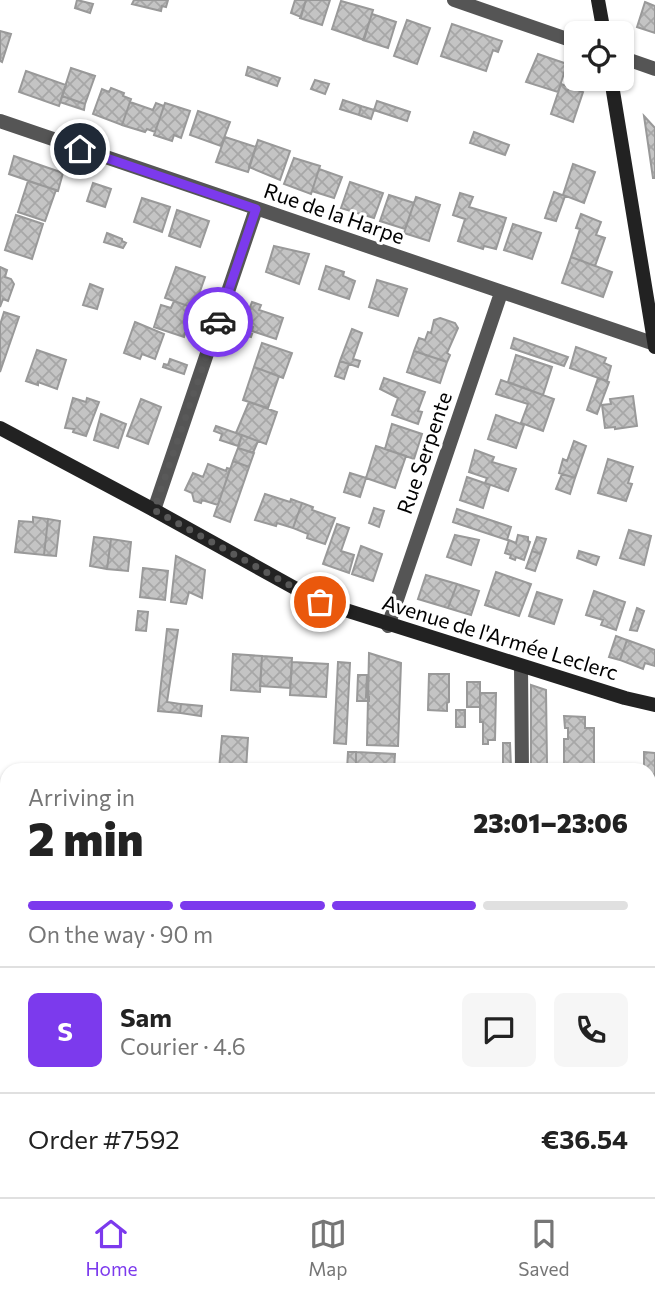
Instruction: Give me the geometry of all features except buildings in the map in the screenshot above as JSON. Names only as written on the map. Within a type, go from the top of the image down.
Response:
[{"type":"street","points":[[454,0],[564,38]]},
{"type":"street","points":[[598,0],[602,21]]},
{"type":"street","points":[[634,62],[655,69]]},
{"type":"street","points":[[613,91],[655,345]]},
{"type":"street","name":"Rue de la Harpe","points":[[1,125],[655,345]]},
{"type":"street","points":[[154,510],[256,209]]},
{"type":"street","name":"Rue Serpente","points":[[388,626],[501,293]]},
{"type":"street","name":"Avenue de l'Armée Leclerc","points":[[0,428],[320,602],[388,626],[655,705]]},
{"type":"street","points":[[521,666],[522,763]]},
{"type":"way so far","points":[[218,322],[154,510],[320,602]]},
{"type":"route","points":[[80,149],[256,209],[218,322]]}]
